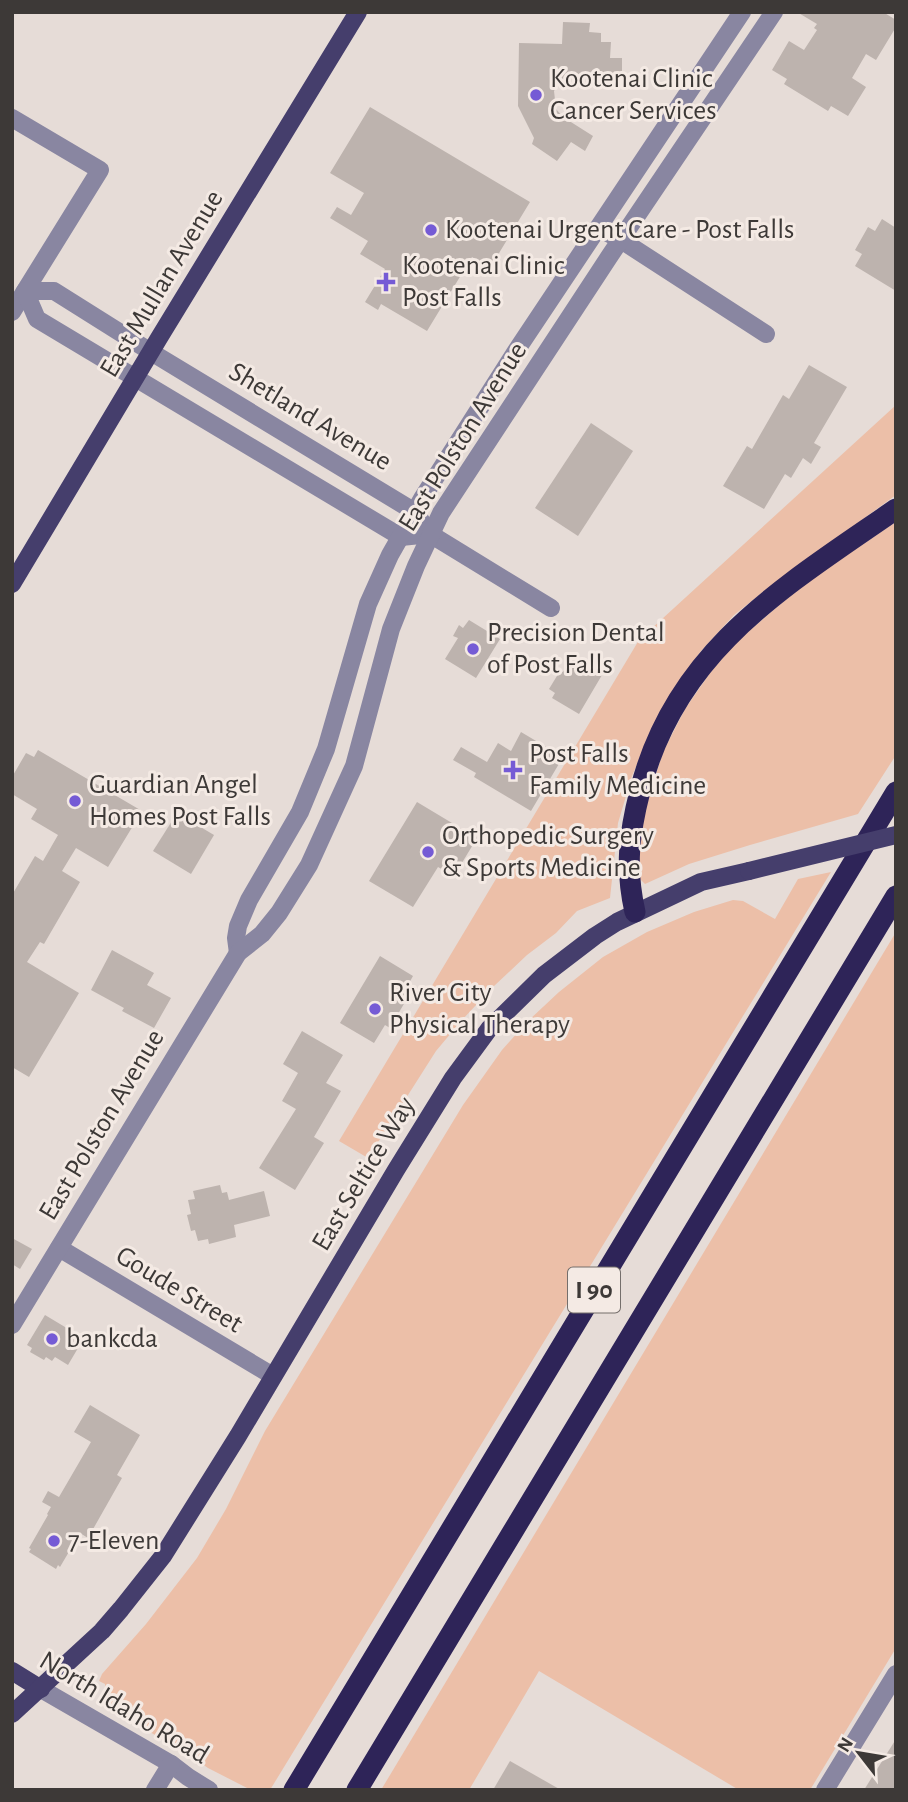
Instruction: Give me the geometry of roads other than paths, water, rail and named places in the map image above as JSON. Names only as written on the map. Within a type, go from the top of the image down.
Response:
[{"type":"highway","points":[[635,912],[628,870],[632,820],[652,751],[671,711],[695,675],[723,642],[780,589],[896,509]]},
{"type":"highway","name":"I 90","points":[[294,1790],[896,792]]},
{"type":"highway","name":"I 90","points":[[357,1790],[896,896]]},
{"type":"main road","name":"East Mullan Avenue","points":[[12,584],[358,12]]},
{"type":"main road","name":"East Seltice Way","points":[[12,1714],[108,1623],[163,1556],[453,1078],[489,1029],[544,975],[595,936],[635,912],[701,882],[896,835]]},
{"type":"main road","name":"North Idaho Road","points":[[12,1671],[41,1689]]},
{"type":"street","name":"East Polston Avenue","points":[[238,953],[238,926],[249,900],[300,812],[326,748],[368,604],[390,555],[516,351],[743,12]]},
{"type":"street","name":"East Polston Avenue","points":[[12,1325],[238,953],[262,934],[279,913],[309,865],[354,766],[391,629],[441,513],[774,12]]},
{"type":"street","points":[[12,118],[100,170],[12,312]]},
{"type":"street","points":[[599,228],[766,334]]},
{"type":"street","name":"Shetland Avenue","points":[[401,537],[37,319],[25,291],[54,291],[415,512],[430,534]]},
{"type":"street","points":[[401,537],[430,534],[551,608]]},
{"type":"street","name":"Goude Street","points":[[59,1248],[272,1376]]},
{"type":"street","points":[[825,1790],[891,1693],[896,1674]]},
{"type":"street","name":"North Idaho Road","points":[[41,1689],[171,1763],[209,1790]]},
{"type":"street","points":[[155,1790],[171,1763]]},
{"type":"place","name":"Kootenai Clinic Cancer Services","points":[[536,95]]},
{"type":"place","name":"Kootenai Urgent Care - Post Falls","points":[[431,230]]},
{"type":"place","name":"Kootenai Clinic Post Falls","points":[[386,282]]},
{"type":"place","name":"Precision Dental of Post Falls","points":[[473,649]]},
{"type":"place","name":"Post Falls Family Medicine","points":[[513,770]]},
{"type":"place","name":"Guardian Angel Homes Post Falls","points":[[75,801]]},
{"type":"place","name":"Orthopedic Surgery & Sports Medicine","points":[[428,852]]},
{"type":"place","name":"River City Physical Therapy","points":[[375,1009]]},
{"type":"place","name":"bankcda","points":[[52,1339]]},
{"type":"place","name":"7-Eleven","points":[[54,1541]]}]
